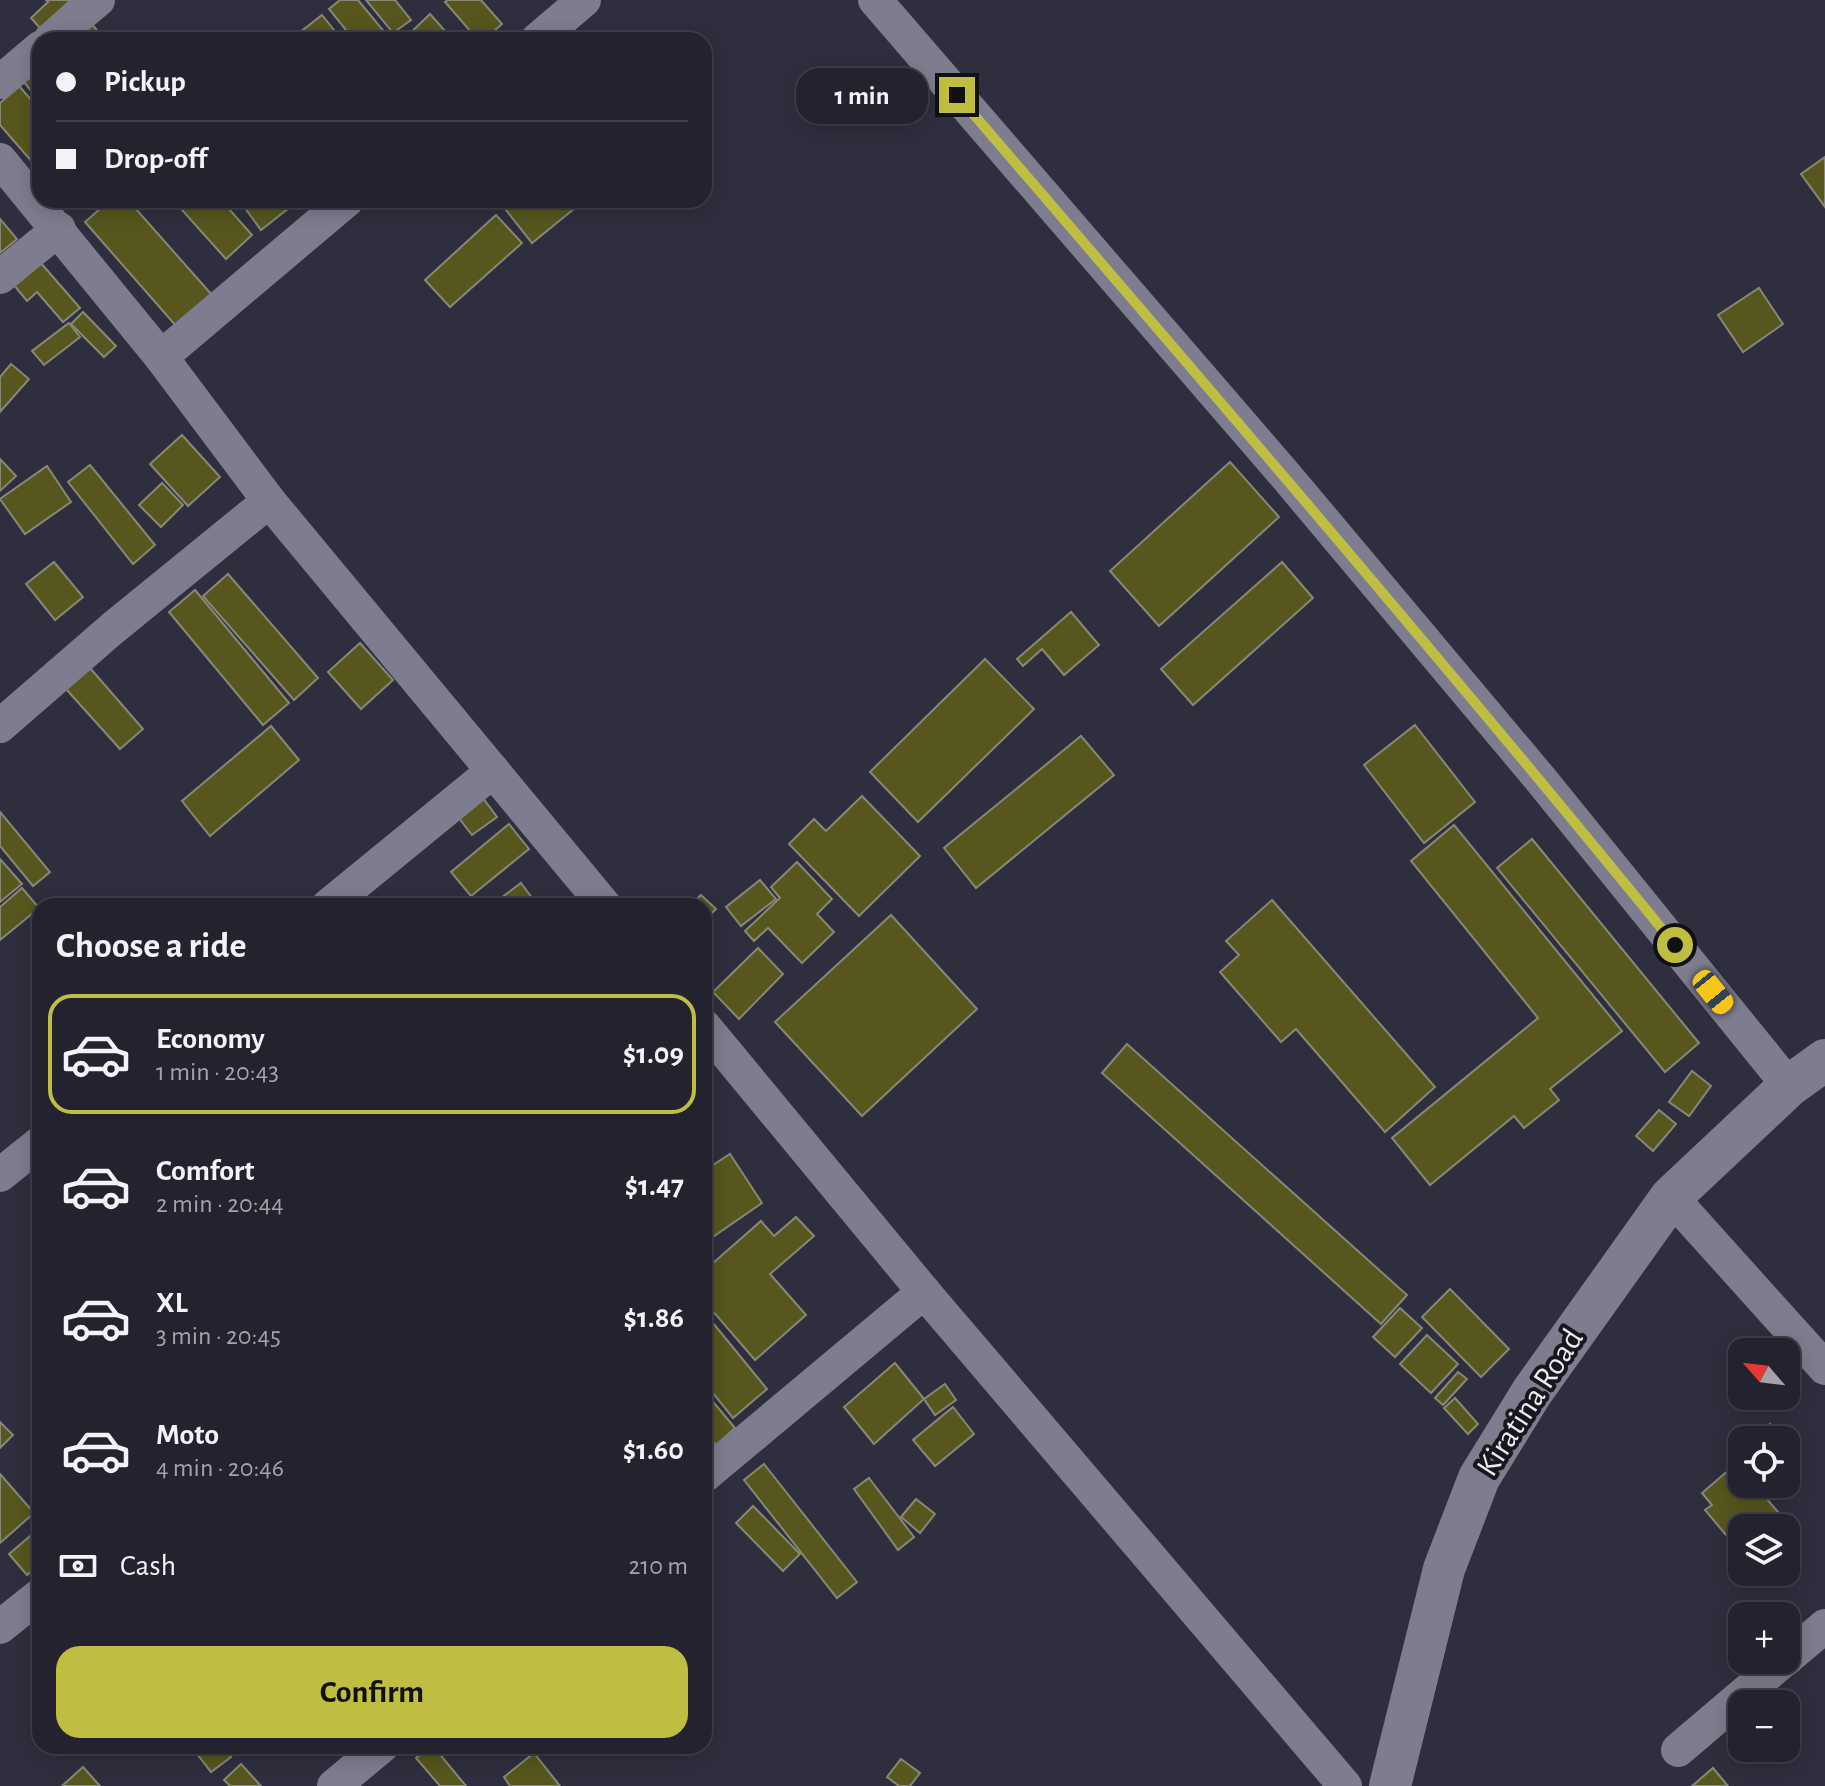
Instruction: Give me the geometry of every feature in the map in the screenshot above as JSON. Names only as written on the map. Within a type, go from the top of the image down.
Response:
[{"type":"street","points":[[60,32],[98,0]]},
{"type":"street","points":[[546,32],[584,0]]},
{"type":"street","points":[[875,0],[1542,781],[1789,1086]]},
{"type":"street","points":[[0,82],[32,55]]},
{"type":"street","points":[[0,160],[32,197]]},
{"type":"street","points":[[41,208],[161,357],[269,501],[598,898]]},
{"type":"street","points":[[161,357],[338,208]]},
{"type":"street","points":[[0,277],[59,229]]},
{"type":"street","points":[[0,726],[113,628],[269,501]]},
{"type":"street","points":[[338,898],[493,771]]},
{"type":"street","points":[[712,1036],[924,1292],[1345,1786]]},
{"type":"street","name":"Kiratina Road","points":[[1390,1786],[1444,1569],[1479,1478],[1532,1392],[1671,1197],[1789,1086],[1825,1060]]},
{"type":"street","points":[[0,1175],[32,1149]]},
{"type":"street","points":[[1671,1197],[1825,1368]]},
{"type":"street","points":[[712,1469],[924,1292]]},
{"type":"street","points":[[0,1627],[32,1601]]},
{"type":"street","points":[[1800,1647],[1825,1626]]},
{"type":"street","points":[[1678,1750],[1767,1674]]},
{"type":"street","points":[[334,1786],[372,1754]]},
{"type":"building","points":[[46,0],[71,0],[40,28],[31,18],[48,2]]},
{"type":"building","points":[[340,0],[358,0],[384,32],[348,32],[329,9]]},
{"type":"building","points":[[366,0],[395,0],[411,20],[392,32]]},
{"type":"building","points":[[481,0],[502,24],[493,32],[471,32],[445,2]]},
{"type":"building","points":[[430,14],[446,32],[411,32]]},
{"type":"building","points":[[322,15],[336,32],[300,32]]},
{"type":"building","points":[[91,23],[98,32],[81,32]]},
{"type":"building","points":[[32,74],[32,92],[23,81]]},
{"type":"building","points":[[19,86],[32,101],[32,162],[0,125],[0,103]]},
{"type":"building","points":[[1825,157],[1825,207],[1801,174]]},
{"type":"building","points":[[101,208],[135,208],[212,295],[177,327],[85,222]]},
{"type":"building","points":[[180,208],[228,208],[252,235],[226,259]]},
{"type":"building","points":[[245,208],[289,208],[261,230]]},
{"type":"building","points":[[504,208],[574,209],[532,243]]},
{"type":"building","points":[[496,215],[522,243],[450,307],[425,280]]},
{"type":"building","points":[[0,219],[17,239],[0,253]]},
{"type":"building","points":[[40,262],[80,308],[63,322],[37,292],[27,301],[14,285]]},
{"type":"building","points":[[1759,288],[1783,324],[1743,352],[1718,315]]},
{"type":"building","points":[[83,312],[116,346],[104,357],[71,324]]},
{"type":"building","points":[[69,323],[80,337],[44,365],[32,351]]},
{"type":"building","points":[[11,364],[29,379],[0,412],[0,377]]},
{"type":"building","points":[[182,435],[220,477],[188,506],[150,464]]},
{"type":"building","points":[[0,459],[16,476],[0,491]]},
{"type":"building","points":[[1230,462],[1279,517],[1159,626],[1110,571]]},
{"type":"building","points":[[90,465],[155,545],[133,564],[68,482]]},
{"type":"building","points":[[47,466],[71,502],[25,534],[0,499]]},
{"type":"building","points":[[162,483],[183,505],[161,527],[139,505]]},
{"type":"building","points":[[54,562],[83,597],[55,620],[26,584]]},
{"type":"building","points":[[1282,562],[1313,598],[1193,705],[1161,669]]},
{"type":"building","points":[[228,574],[318,678],[294,700],[203,596]]},
{"type":"building","points":[[195,590],[289,703],[263,725],[169,612]]},
{"type":"building","points":[[1071,612],[1099,645],[1064,675],[1042,649],[1023,666],[1017,659]]},
{"type":"building","points":[[360,643],[393,680],[361,709],[328,672]]},
{"type":"building","points":[[985,659],[1034,709],[918,822],[870,772]]},
{"type":"building","points":[[90,668],[143,729],[120,749],[66,689]]},
{"type":"building","points":[[1415,725],[1475,802],[1424,843],[1364,765]]},
{"type":"building","points":[[271,726],[299,760],[210,836],[182,801]]},
{"type":"building","points":[[1081,736],[1114,775],[976,888],[944,848]]},
{"type":"building","points":[[862,796],[920,856],[859,916],[789,844],[814,819],[826,831]]},
{"type":"building","points":[[483,798],[497,817],[472,835],[458,817]]},
{"type":"building","points":[[0,812],[50,872],[33,886],[0,846]]},
{"type":"building","points":[[509,824],[529,849],[471,896],[451,872]]},
{"type":"building","points":[[1454,825],[1622,1031],[1550,1089],[1559,1100],[1524,1128],[1514,1116],[1430,1185],[1392,1138],[1538,1018],[1411,861]]},
{"type":"building","points":[[1532,839],[1699,1043],[1665,1072],[1497,868]]},
{"type":"building","points":[[0,859],[22,884],[0,902]]},
{"type":"building","points":[[797,862],[832,899],[817,914],[834,932],[802,963],[768,928],[754,941],[745,931],[780,898],[771,887]]},
{"type":"building","points":[[760,880],[776,899],[741,926],[726,907]]},
{"type":"building","points":[[521,883],[532,898],[501,898]]},
{"type":"building","points":[[22,888],[32,900],[32,914],[0,940],[0,907]]},
{"type":"building","points":[[1272,900],[1435,1087],[1385,1132],[1296,1029],[1281,1042],[1220,972],[1239,955],[1226,941]]},
{"type":"building","points":[[891,915],[977,1009],[862,1116],[775,1022]]},
{"type":"building","points":[[758,948],[783,974],[739,1019],[713,992]]},
{"type":"building","points":[[1127,1044],[1407,1295],[1381,1324],[1102,1073]]},
{"type":"building","points":[[1692,1071],[1711,1086],[1689,1116],[1669,1102]]},
{"type":"building","points":[[1659,1110],[1676,1124],[1653,1151],[1636,1136]]},
{"type":"building","points":[[730,1154],[762,1203],[712,1237],[712,1166]]},
{"type":"building","points":[[796,1217],[814,1236],[770,1274],[806,1315],[755,1360],[712,1310],[712,1264],[761,1221],[774,1236]]},
{"type":"building","points":[[1450,1289],[1509,1349],[1481,1377],[1422,1317]]},
{"type":"building","points":[[1400,1308],[1422,1328],[1395,1357],[1373,1337]]},
{"type":"building","points":[[712,1322],[767,1389],[733,1418],[712,1392]]},
{"type":"building","points":[[1427,1335],[1458,1364],[1431,1393],[1400,1364]]},
{"type":"building","points":[[895,1363],[924,1399],[874,1444],[844,1407]]},
{"type":"building","points":[[1458,1372],[1467,1379],[1443,1405],[1435,1398]]},
{"type":"building","points":[[945,1384],[956,1400],[935,1415],[924,1399]]},
{"type":"building","points":[[1455,1398],[1478,1424],[1468,1434],[1444,1408]]},
{"type":"building","points":[[712,1401],[735,1428],[716,1445],[712,1440]]},
{"type":"building","points":[[953,1407],[974,1434],[935,1466],[913,1440]]},
{"type":"building","points":[[0,1422],[13,1435],[0,1448]]},
{"type":"building","points":[[764,1464],[857,1582],[837,1598],[744,1480]]},
{"type":"building","points":[[1728,1471],[1728,1498],[1766,1498],[1778,1512],[1728,1514],[1726,1535],[1705,1510],[1712,1505],[1702,1493]]},
{"type":"building","points":[[0,1474],[32,1511],[32,1515],[0,1543]]},
{"type":"building","points":[[869,1478],[914,1537],[898,1550],[854,1489]]},
{"type":"building","points":[[916,1499],[935,1514],[920,1533],[901,1517]]},
{"type":"building","points":[[753,1506],[800,1554],[783,1571],[736,1523]]},
{"type":"building","points":[[32,1534],[32,1571],[27,1575],[9,1554]]},
{"type":"building","points":[[197,1754],[229,1754],[231,1757],[211,1772]]},
{"type":"building","points":[[421,1754],[440,1754],[466,1786],[440,1786],[416,1758]]},
{"type":"building","points":[[535,1754],[560,1786],[510,1786],[504,1777]]},
{"type":"building","points":[[901,1759],[920,1773],[910,1786],[899,1786],[887,1777]]},
{"type":"building","points":[[241,1764],[261,1786],[230,1786],[224,1780]]},
{"type":"building","points":[[83,1767],[100,1786],[62,1786]]},
{"type":"building","points":[[1713,1768],[1728,1786],[1692,1786]]},
{"type":"route","points":[[957,95],[1286,476],[1675,945]]}]
